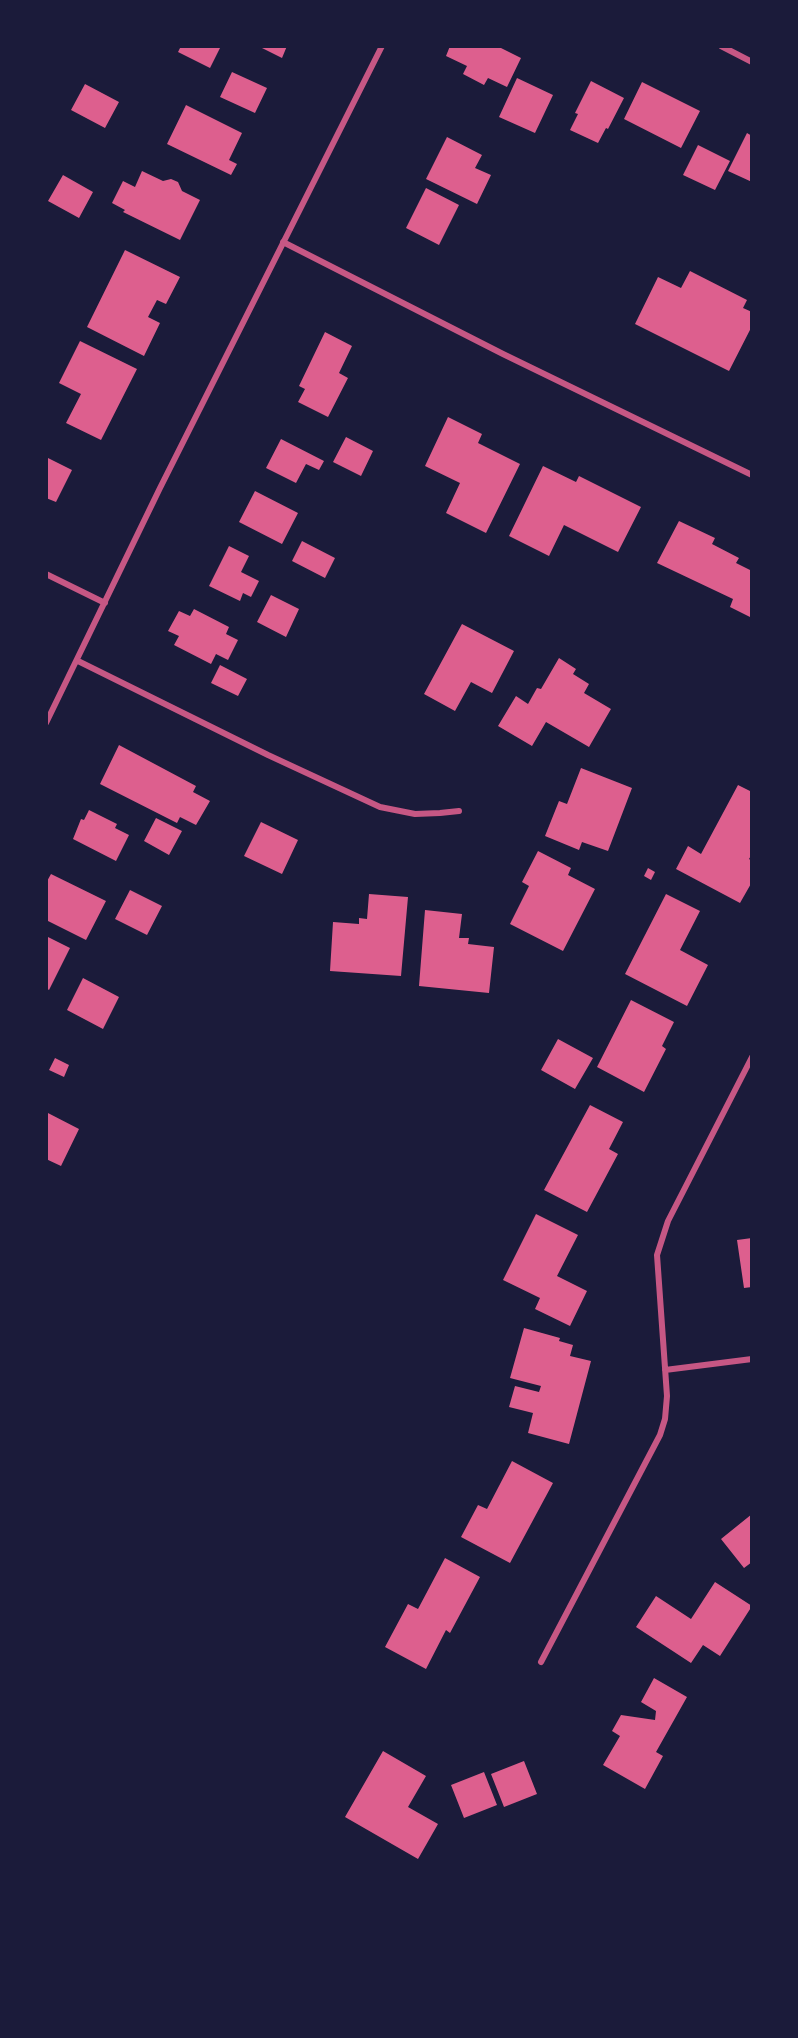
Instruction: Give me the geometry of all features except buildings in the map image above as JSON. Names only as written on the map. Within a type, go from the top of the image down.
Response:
[{"type":"street","points":[[46,723],[78,661],[165,477],[382,46]]},
{"type":"street","points":[[721,46],[752,62]]},
{"type":"street","points":[[283,242],[503,354],[752,475]]},
{"type":"street","points":[[46,574],[105,603]]},
{"type":"street","points":[[78,661],[380,807],[415,814],[459,811]]},
{"type":"street","points":[[541,1662],[660,1436],[665,1419],[667,1396],[657,1255],[668,1221],[752,1057]]},
{"type":"street","points":[[665,1370],[752,1359]]}]
